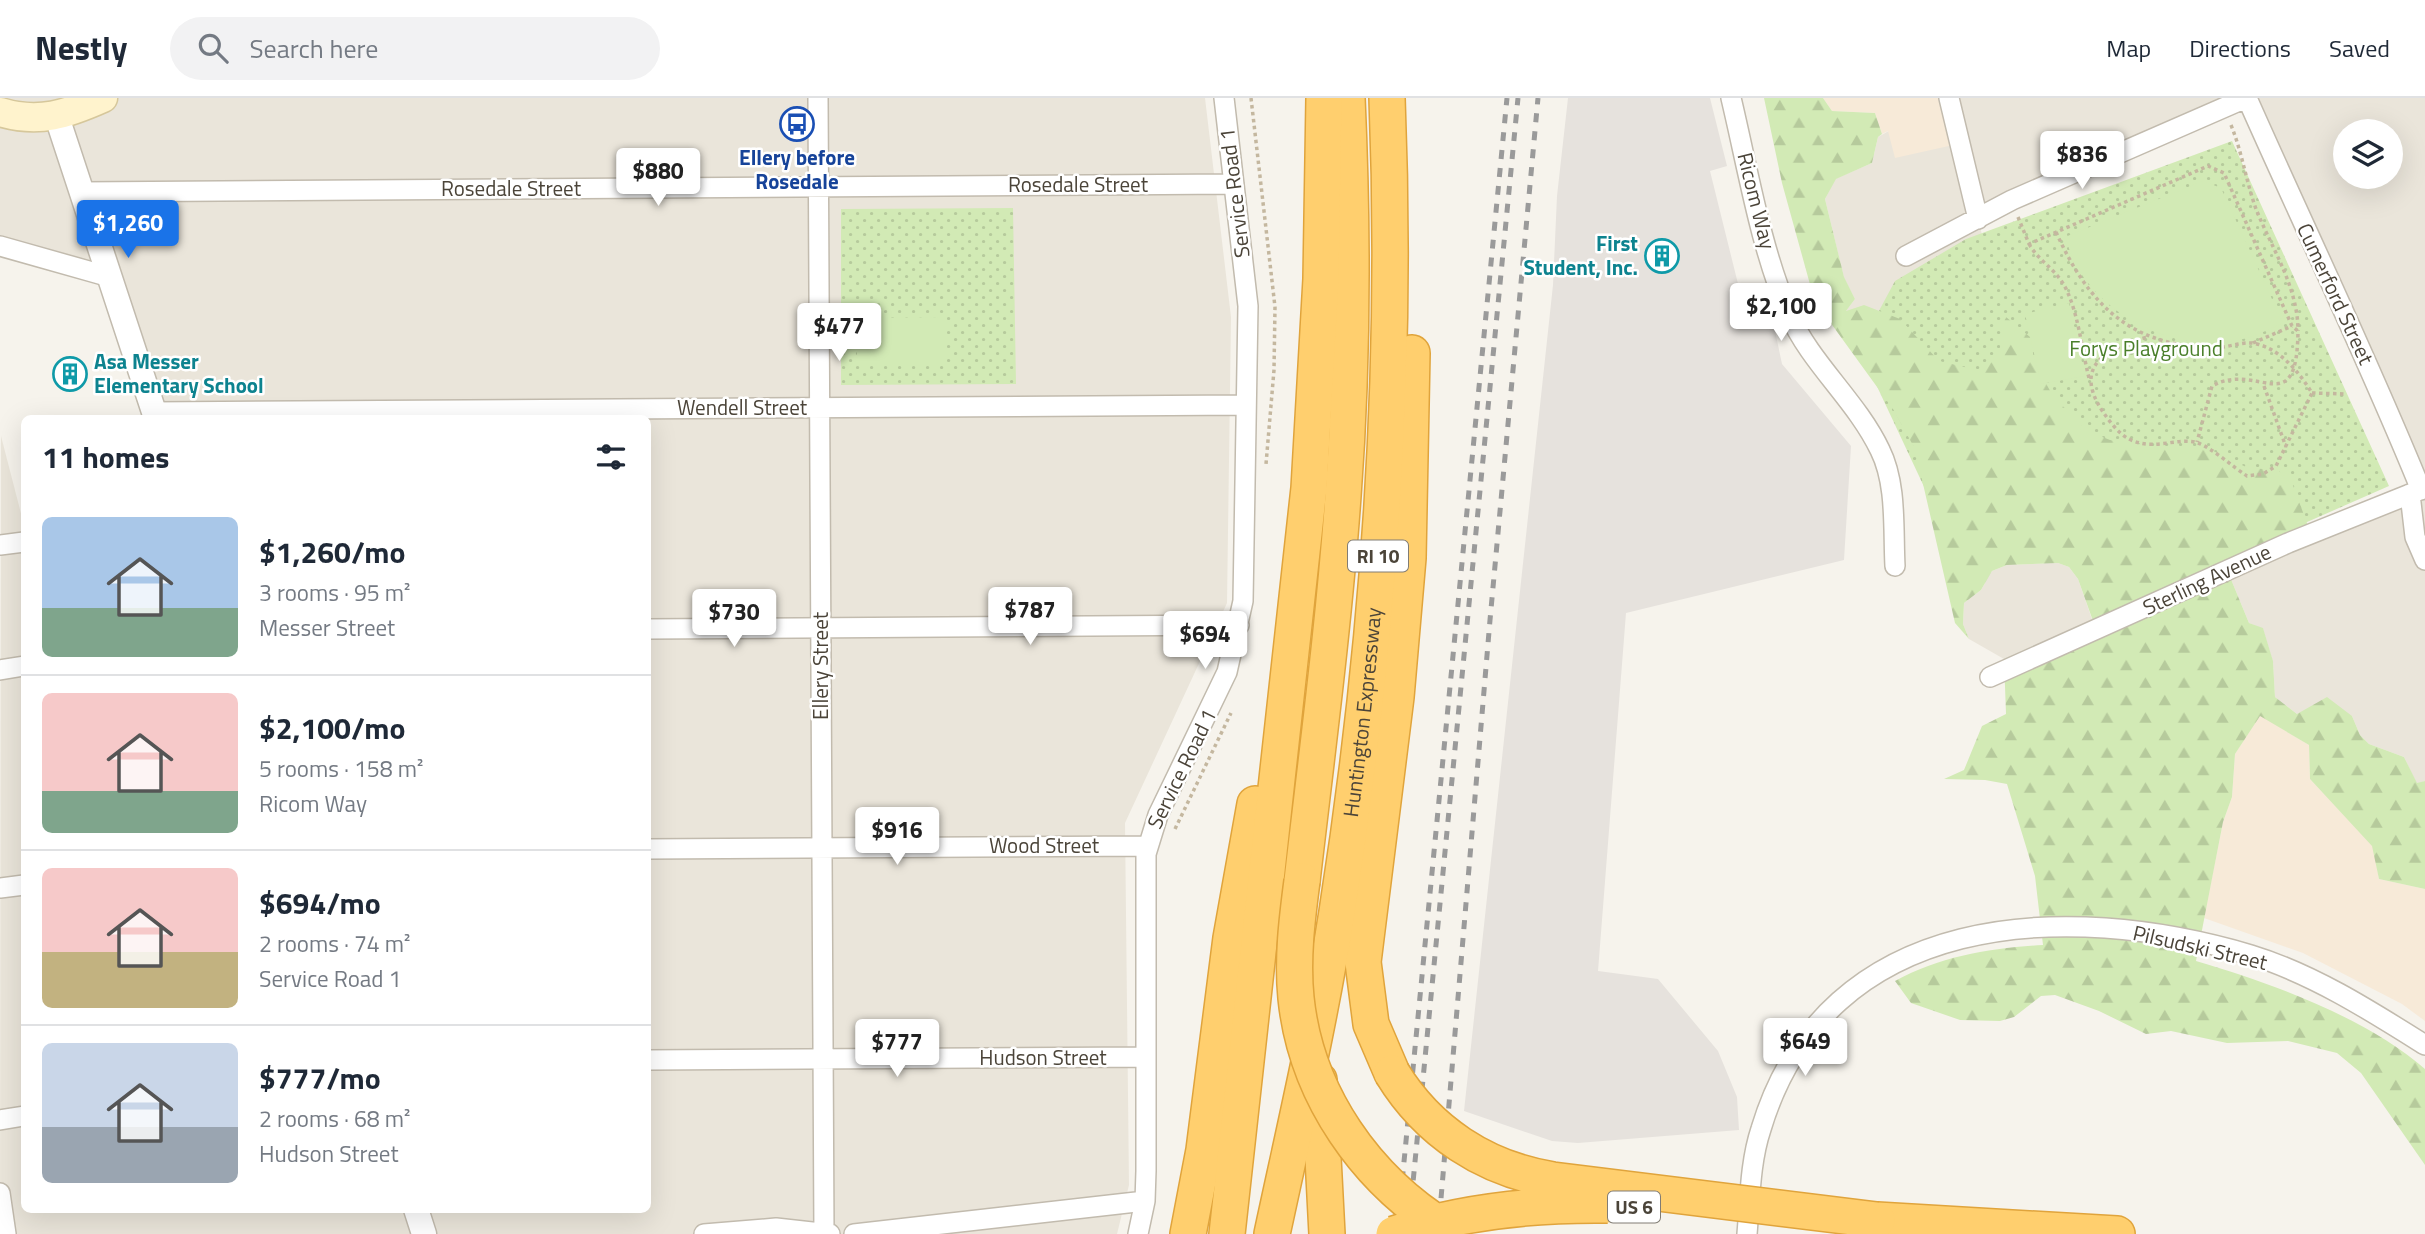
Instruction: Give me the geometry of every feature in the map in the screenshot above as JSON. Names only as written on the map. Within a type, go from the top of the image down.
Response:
[{"type":"highway","points":[[1299,98],[1307,257],[1318,349]]},
{"type":"highway","points":[[1227,1234],[1292,662],[1318,349],[1324,98]]},
{"type":"highway","points":[[1347,98],[1352,290],[1343,494],[1329,651],[1295,944],[1296,997],[1304,1041],[1321,1088],[1347,1135],[1371,1168],[1407,1202],[1454,1234]]},
{"type":"highway","name":"Huntington Expressway","points":[[1272,1234],[1337,910],[1378,557],[1388,391],[1390,201],[1387,98]]},
{"type":"highway","points":[[1389,165],[1402,98]]},
{"type":"highway","points":[[1390,201],[1412,304],[1411,502],[1396,697],[1365,936],[1363,974],[1371,1024],[1392,1073],[1416,1107],[1438,1129],[1472,1153],[1510,1170],[1553,1180],[1877,1220]]},
{"type":"highway","points":[[1188,1234],[1198,1184],[1225,975],[1251,824],[1267,745],[1292,662]]},
{"type":"highway","points":[[1318,1014],[1320,1130],[1327,1234]]},
{"type":"highway","name":"US 6","points":[[1394,1234],[1479,1213],[1577,1205],[2117,1234]]},
{"type":"main road","points":[[0,111],[36,119],[57,117],[103,98]]},
{"type":"street","name":"Ellery Street","points":[[818,98],[824,1234]]},
{"type":"street","name":"Service Road 1","points":[[1138,1234],[1145,1200],[1144,877],[1147,846],[1158,815],[1222,683],[1239,625],[1244,588],[1248,306],[1224,98]]},
{"type":"street","name":"Ricom Way","points":[[1731,98],[1771,263],[1790,315],[1805,344],[1855,407],[1881,452],[1892,496],[1895,566]]},
{"type":"street","points":[[1949,98],[1978,219]]},
{"type":"street","points":[[1906,256],[2012,200],[2246,98]]},
{"type":"street","name":"Cumerford Street","points":[[2246,98],[2383,398],[2419,490],[2415,537],[2425,561]]},
{"type":"street","points":[[57,117],[155,415]]},
{"type":"street","name":"Rosedale Street","points":[[82,192],[1234,184]]},
{"type":"street","points":[[0,246],[110,278]]},
{"type":"street","name":"Wendell Street","points":[[155,415],[1246,405]]},
{"type":"street","name":"Sterling Avenue","points":[[1990,677],[2288,543],[2419,490]]},
{"type":"street","points":[[0,545],[21,542]]},
{"type":"street","points":[[651,629],[1239,625]]},
{"type":"street","points":[[0,670],[21,666]]},
{"type":"street","name":"Wood Street","points":[[651,849],[1147,846]]},
{"type":"street","points":[[0,888],[21,885]]},
{"type":"street","name":"Pilsudski Street","points":[[1747,1234],[1758,1139],[1777,1089],[1798,1049],[1823,1016],[1852,989],[1916,953],[2006,929],[2092,927],[2151,932],[2253,956],[2285,969],[2343,995],[2425,1045]]},
{"type":"street","name":"Hudson Street","points":[[651,1060],[1145,1057]]},
{"type":"street","points":[[0,1120],[21,1116]]},
{"type":"street","points":[[0,1193],[6,1234]]},
{"type":"street","points":[[854,1234],[1145,1200]]},
{"type":"street","points":[[417,1213],[424,1234]]},
{"type":"street","points":[[704,1234],[776,1228],[830,1234]]},
{"type":"path","points":[[2197,442],[2212,386],[2234,377],[2263,385],[2286,381],[2296,367],[2298,312],[2292,289],[2257,211],[2224,107]]},
{"type":"path","points":[[2029,244],[2208,166],[2224,173],[2292,326],[2298,331]]},
{"type":"path","points":[[2012,200],[2029,244],[2034,252],[2052,266],[2068,292],[2096,402],[2110,422],[2128,439],[2148,446],[2197,442],[2247,476],[2263,474],[2276,466],[2312,393]]},
{"type":"path","points":[[2056,232],[2078,277],[2097,301],[2117,319],[2148,337],[2215,348],[2253,343],[2292,326]]},
{"type":"path","points":[[2089,380],[2097,361],[2120,345],[2148,337]]},
{"type":"path","points":[[2253,343],[2296,367],[2312,393]]},
{"type":"path","points":[[2263,385],[2286,446]]},
{"type":"path","points":[[2312,393],[2347,394]]},
{"type":"shaded area","points":[[0,98],[1205,98],[1231,317],[1227,603],[1125,823],[1129,1185],[1117,1234],[0,1234],[1,436],[21,513],[21,1213],[651,1213],[651,415],[158,415],[112,285],[0,242]]},
{"type":"shaded area","points":[[1568,98],[1710,98],[1727,166],[1710,171],[1744,308],[1769,302],[1782,364],[1851,446],[1844,560],[1626,613],[1598,971],[1658,979],[1718,1051],[1737,1097],[1739,1130],[1578,1143],[1552,1141],[1464,1111],[1553,285],[1557,196]]},
{"type":"shaded area","points":[[1823,98],[1948,98],[1958,144],[1895,158],[1888,131],[1882,134],[1875,113],[1832,111]]},
{"type":"shaded area","points":[[1948,98],[2237,98],[1976,211],[2003,317],[1845,312],[1855,299],[1844,278],[1825,199],[1835,179],[1872,163],[1878,137]]},
{"type":"shaded area","points":[[2248,98],[2425,98],[2425,781],[2417,784],[2404,757],[2369,744],[2360,735],[2352,716],[2297,714],[2275,697],[2273,662],[2263,629],[2249,623],[2228,572],[2413,495]]},
{"type":"shaded area","points":[[2058,563],[2069,567],[2078,579],[2093,622],[2004,659],[1969,639],[1963,624],[1964,603],[1981,590],[1992,571],[2007,565]]},
{"type":"shaded area","points":[[2260,715],[2309,745],[2310,779],[2373,846],[2379,879],[2425,889],[2425,1021],[2402,1004],[2303,953],[2204,918],[2223,822],[2232,797],[2235,754]]},
{"type":"green space","points":[[1764,98],[1823,98],[1832,111],[1875,113],[1882,134],[1878,137],[1872,163],[1836,179],[1825,199],[1844,277],[1855,299],[1846,311],[1864,305],[1900,319],[1939,361],[1977,370],[1999,358],[2003,317],[2006,317],[2030,337],[2035,364],[2053,396],[2087,431],[2110,440],[2153,446],[2203,446],[2246,467],[2279,471],[2291,480],[2311,534],[2228,572],[2249,623],[2263,628],[2273,661],[2275,697],[2297,714],[2327,697],[2352,716],[2360,735],[2369,744],[2404,757],[2417,783],[2425,781],[2425,889],[2379,879],[2372,846],[2310,779],[2309,745],[2260,716],[2235,754],[2232,797],[2223,822],[2196,961],[2286,991],[2346,1018],[2401,1050],[2425,1069],[2425,1165],[2361,1073],[2337,1053],[2288,1041],[2227,1043],[2171,1031],[2146,1034],[2099,1011],[2055,995],[2041,996],[2014,1017],[2000,1021],[1960,1020],[1911,1003],[1895,981],[1948,959],[2004,948],[2043,945],[2035,876],[2007,784],[1985,780],[1944,779],[1964,770],[1982,726],[2006,714],[2004,659],[2093,621],[2078,579],[2069,567],[2058,563],[2007,565],[1992,571],[1981,590],[1964,603],[1963,624],[1969,639],[1955,623],[1915,449],[1893,409],[1822,311],[1811,288],[1782,183]]},
{"type":"green space","name":"Forys Playground","points":[[2232,141],[2389,486],[2107,610],[2048,482],[1934,508],[1859,348],[1895,281],[1966,239]]},
{"type":"green space","points":[[2203,181],[2221,188],[2283,323],[2254,336],[2230,342],[2201,343],[2181,340],[2142,326],[2124,315],[2092,288],[2073,259],[2065,237]]},
{"type":"green space","points":[[1013,208],[1016,384],[841,385],[841,209]]},
{"type":"green space","points":[[2069,303],[2085,376],[2041,384],[2025,314]]},
{"type":"green space","points":[[947,317],[947,366],[857,366],[857,318]]},
{"type":"railway","points":[[1397,1234],[1507,98]]},
{"type":"railway","points":[[1408,1234],[1518,98]]},
{"type":"railway","points":[[1438,1234],[1538,98]]},
{"type":"place","name":"Ellery before Rosedale","points":[[797,124]]},
{"type":"place","name":"First Student, Inc.","points":[[1662,256]]},
{"type":"place","name":"Asa Messer Elementary School","points":[[70,374]]}]
